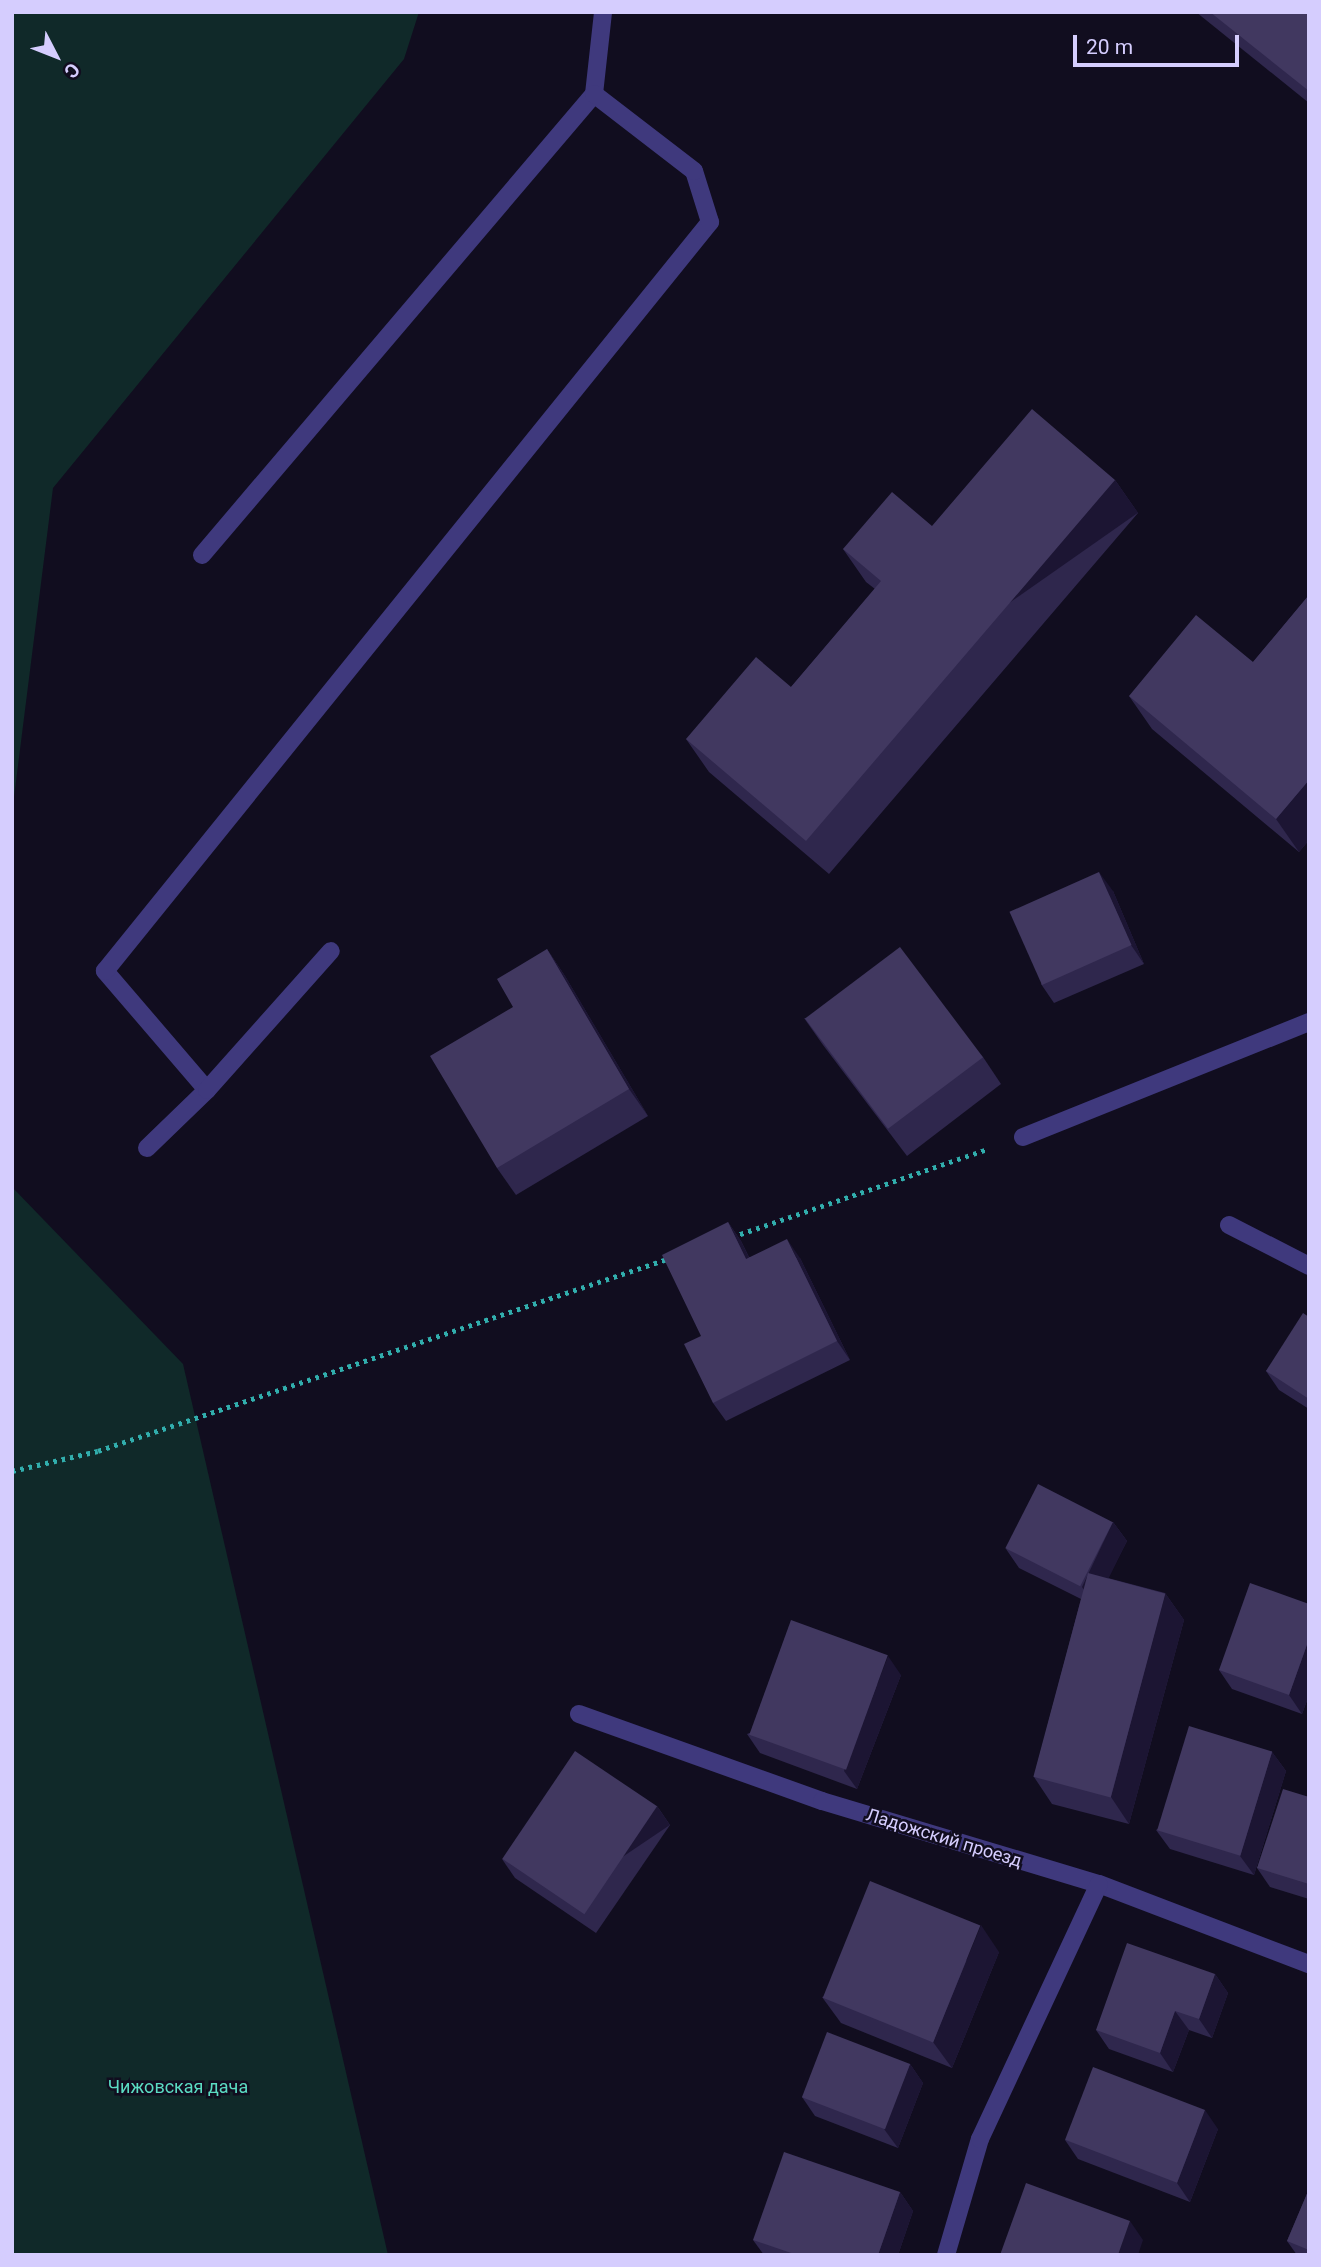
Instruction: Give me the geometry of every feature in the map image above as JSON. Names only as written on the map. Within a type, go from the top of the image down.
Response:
[{"type":"street","points":[[202,555],[594,94],[603,12]]},
{"type":"street","points":[[206,1090],[105,971],[709,222],[694,171],[594,94]]},
{"type":"street","points":[[147,1148],[206,1090],[331,951]]},
{"type":"street","points":[[1023,1137],[1309,1021]]},
{"type":"street","points":[[1229,1225],[1309,1266]]},
{"type":"street","name":"Ладожский проезд","points":[[579,1714],[822,1801],[1099,1884],[1309,1964]]},
{"type":"street","points":[[946,2255],[980,2139],[1099,1884]]},
{"type":"path","points":[[724,1239],[1023,1137]]},
{"type":"path","points":[[12,1471],[99,1451],[671,1257]]},
{"type":"green space","points":[[12,12],[419,12],[404,59],[53,488],[12,813]]},
{"type":"green space","name":"Чижовская дача","points":[[12,1187],[183,1364],[388,2255],[12,2255]]},
{"type":"building","points":[[1210,12],[1309,12],[1309,91]]},
{"type":"building","points":[[1032,409],[1115,480],[806,841],[686,739],[756,657],[791,687],[881,581],[843,549],[892,492],[932,526]]},
{"type":"building","points":[[1309,595],[1309,780],[1276,819],[1129,696],[1196,615],[1253,662]]},
{"type":"building","points":[[1099,872],[1132,945],[1042,985],[1009,912]]},
{"type":"building","points":[[900,947],[983,1057],[888,1129],[805,1019]]},
{"type":"building","points":[[547,949],[629,1089],[497,1168],[430,1056],[513,1007],[497,979]]},
{"type":"building","points":[[728,1222],[746,1259],[787,1239],[837,1341],[713,1403],[684,1344],[701,1336],[662,1255]]},
{"type":"building","points":[[1303,1313],[1309,1317],[1309,1399],[1266,1371]]},
{"type":"building","points":[[1038,1484],[1113,1522],[1080,1586],[1005,1548]]},
{"type":"building","points":[[1088,1573],[1165,1594],[1111,1798],[1033,1777]]},
{"type":"building","points":[[1250,1583],[1309,1604],[1309,1639],[1289,1695],[1219,1670]]},
{"type":"building","points":[[791,1620],[888,1655],[846,1770],[749,1735]]},
{"type":"building","points":[[1189,1726],[1272,1751],[1240,1856],[1157,1830]]},
{"type":"building","points":[[575,1751],[657,1806],[584,1914],[502,1859]]},
{"type":"building","points":[[1283,1789],[1309,1797],[1309,1884],[1257,1868]]},
{"type":"building","points":[[870,1881],[980,1926],[933,2042],[823,1998]]},
{"type":"building","points":[[1127,1943],[1215,1974],[1199,2019],[1175,2011],[1160,2053],[1096,2030]]},
{"type":"building","points":[[827,2032],[910,2064],[885,2129],[802,2097]]},
{"type":"building","points":[[1093,2067],[1205,2110],[1177,2183],[1065,2140]]},
{"type":"building","points":[[784,2152],[900,2192],[878,2255],[797,2255],[753,2240]]},
{"type":"building","points":[[1026,2183],[1130,2221],[1118,2255],[1000,2255]]},
{"type":"building","points":[[1309,2189],[1309,2250],[1287,2241]]}]
